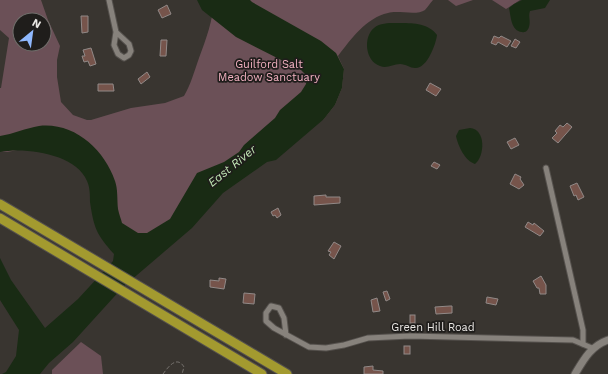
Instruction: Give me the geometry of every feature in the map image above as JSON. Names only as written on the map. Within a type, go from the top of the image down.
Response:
[{"type":"highway","points":[[0,204],[287,374]]},
{"type":"highway","points":[[0,218],[262,374]]},
{"type":"street","points":[[109,0],[116,32],[114,45],[118,54],[124,58],[130,55],[131,51],[129,44],[116,32]]},
{"type":"street","points":[[546,168],[583,330],[583,344]]},
{"type":"street","name":"Green Hill Road","points":[[286,335],[284,318],[279,308],[271,306],[266,313],[266,321],[274,328],[286,335],[309,347],[326,348],[344,345],[368,338],[410,336],[573,340],[592,348]]},
{"type":"street","points":[[575,374],[592,348],[608,340]]},
{"type":"path","points":[[163,374],[170,365],[175,362],[183,364],[184,367],[182,374]]},
{"type":"green space","name":"Guilford Salt Meadow Sanctuary","points":[[0,0],[41,0],[45,12],[12,12],[12,52],[52,52],[52,29],[60,46],[57,60],[57,77],[61,102],[73,115],[91,120],[131,108],[165,103],[184,96],[191,82],[207,37],[211,23],[214,0],[433,0],[422,12],[392,12],[373,19],[366,24],[338,56],[344,69],[342,88],[335,105],[324,119],[234,172],[143,258],[77,153],[23,149],[7,152],[0,151],[0,88],[9,38],[0,30]]},
{"type":"green space","points":[[448,0],[473,0],[456,6]]},
{"type":"green space","points":[[492,0],[520,0],[506,9]]},
{"type":"green space","points":[[81,342],[101,356],[103,374],[52,374],[52,370]]},
{"type":"water","name":"East River","points":[[197,0],[250,0],[321,41],[336,53],[344,69],[342,88],[335,105],[324,119],[276,160],[267,162],[223,193],[192,228],[123,287],[73,342],[49,363],[40,374],[2,374],[6,372],[16,356],[19,330],[0,300],[0,258],[11,280],[45,328],[78,299],[113,261],[114,254],[103,241],[97,230],[91,211],[89,186],[81,172],[72,164],[49,154],[23,151],[0,152],[0,136],[39,126],[64,128],[76,133],[95,148],[110,169],[116,184],[118,209],[122,223],[138,233],[147,233],[170,219],[197,173],[224,162],[239,152],[244,145],[275,118],[280,110],[301,92],[306,84],[307,76],[301,70],[236,37],[202,10]]},
{"type":"water","points":[[522,0],[550,0],[545,8],[530,11],[530,23],[527,31],[525,32],[518,31],[514,26],[509,8]]},
{"type":"water","points":[[387,23],[412,23],[423,25],[437,35],[430,55],[423,65],[415,68],[400,64],[383,67],[371,59],[367,48],[367,43],[370,32],[374,28]]},
{"type":"water","points":[[470,128],[479,133],[482,143],[481,155],[475,164],[468,160],[462,153],[456,136],[459,130]]},
{"type":"building","points":[[167,5],[171,14],[162,18],[158,10]]},
{"type":"building","points":[[81,16],[88,16],[88,32],[82,33]]},
{"type":"building","points":[[494,36],[499,38],[501,36],[511,41],[507,47],[498,42],[496,45],[491,43]]},
{"type":"building","points":[[515,39],[520,42],[516,48],[511,46]]},
{"type":"building","points":[[161,40],[167,40],[166,56],[160,56]]},
{"type":"building","points":[[91,48],[96,64],[90,66],[88,61],[84,62],[82,56],[85,56],[83,50]]},
{"type":"building","points":[[147,72],[150,77],[141,84],[138,79]]},
{"type":"building","points":[[430,83],[441,89],[436,96],[426,90]]},
{"type":"building","points":[[98,84],[113,84],[114,91],[98,91]]},
{"type":"building","points":[[567,123],[572,127],[558,143],[552,138],[557,133],[555,131],[560,125],[563,127]]},
{"type":"building","points":[[515,138],[519,145],[511,149],[507,142]]},
{"type":"building","points":[[434,162],[440,165],[437,169],[431,166]]},
{"type":"building","points":[[515,174],[521,177],[520,179],[524,185],[519,189],[510,184]]},
{"type":"building","points":[[577,183],[584,197],[578,200],[576,195],[574,196],[570,186]]},
{"type":"building","points":[[326,195],[326,197],[340,197],[340,203],[314,205],[314,196]]},
{"type":"building","points":[[278,208],[281,215],[277,218],[275,215],[273,216],[271,212]]},
{"type":"building","points":[[528,222],[533,225],[534,223],[544,231],[540,236],[525,227]]},
{"type":"building","points":[[334,242],[341,246],[334,259],[329,255],[331,252],[328,251]]},
{"type":"building","points":[[541,276],[546,285],[546,294],[540,294],[539,288],[537,288],[533,281]]},
{"type":"building","points":[[219,278],[226,279],[224,289],[210,287],[210,280],[219,281]]},
{"type":"building","points":[[387,291],[390,299],[386,301],[383,292]]},
{"type":"building","points":[[244,293],[255,294],[254,304],[243,303]]},
{"type":"building","points":[[487,297],[498,299],[496,305],[486,303]]},
{"type":"building","points":[[377,298],[380,311],[373,312],[371,300]]},
{"type":"building","points":[[452,306],[452,313],[436,314],[435,307]]},
{"type":"building","points":[[410,315],[415,315],[415,323],[410,323]]},
{"type":"building","points":[[404,346],[410,346],[410,354],[404,354]]},
{"type":"building","points":[[373,366],[373,370],[383,371],[383,374],[364,374],[364,367]]}]
